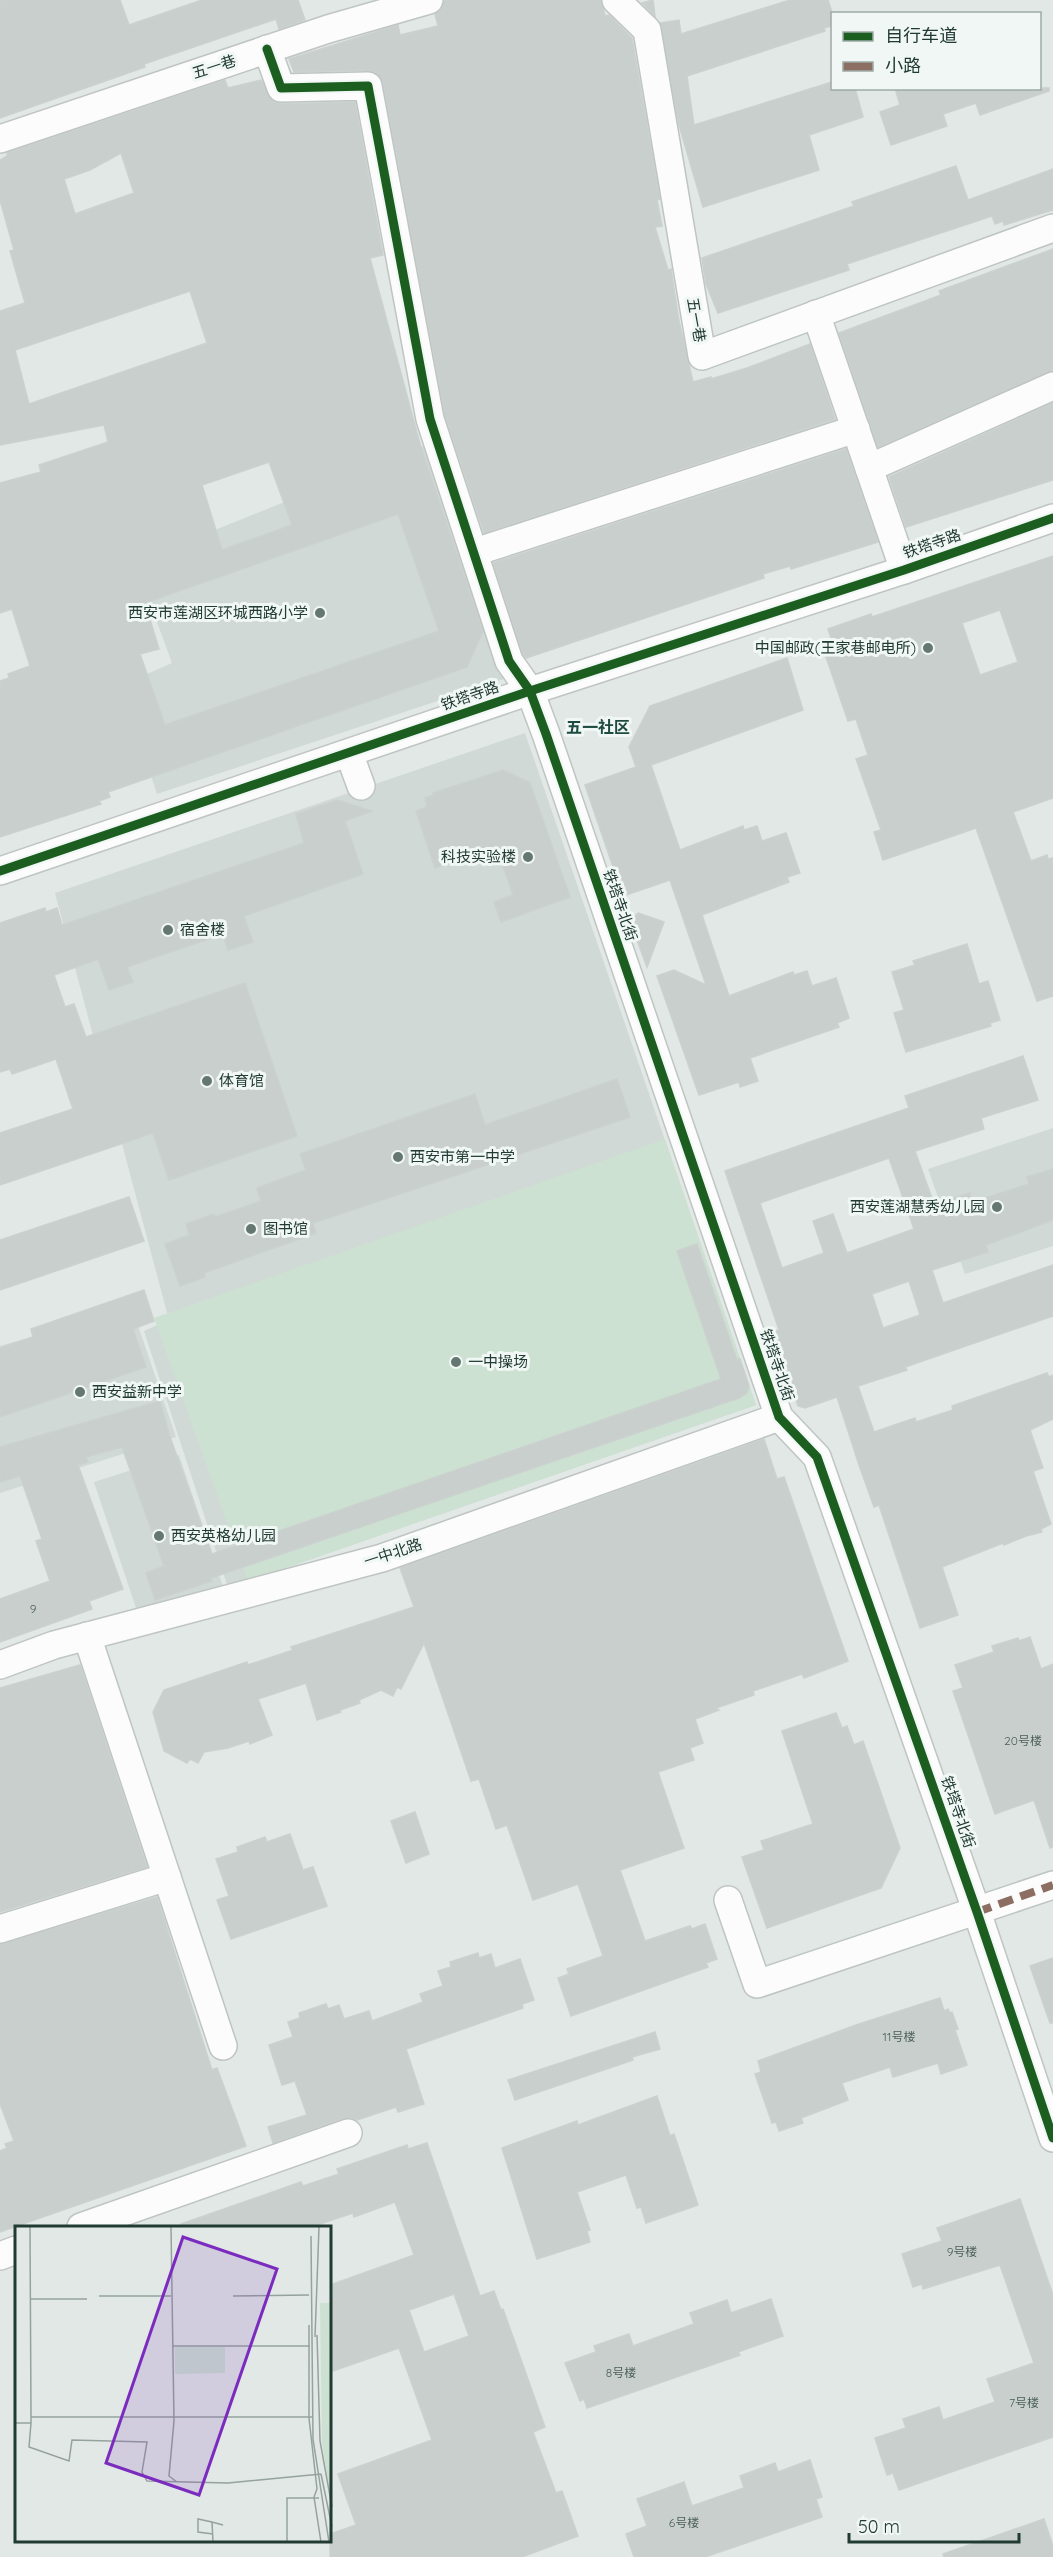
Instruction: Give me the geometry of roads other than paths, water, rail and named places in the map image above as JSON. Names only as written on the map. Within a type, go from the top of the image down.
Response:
[{"type":"street","name":"五一巷","points":[[0,139],[267,50],[429,0]]},
{"type":"street","name":"五一巷","points":[[616,0],[647,30],[702,356],[1053,228]]},
{"type":"street","name":"铁塔寺北街","points":[[267,50],[281,88],[368,86],[430,419],[509,661],[530,692],[779,1417],[817,1457],[977,1912],[1053,2138]]},
{"type":"street","points":[[816,314],[904,570]]},
{"type":"street","points":[[869,468],[1053,386]]},
{"type":"street","points":[[475,552],[856,429]]},
{"type":"street","name":"铁塔寺路","points":[[0,871],[530,692],[904,570],[1053,518]]},
{"type":"street","points":[[349,753],[362,786]]},
{"type":"street","name":"一中北路","points":[[0,1665],[54,1645],[382,1558],[779,1417]]},
{"type":"street","points":[[87,1636],[224,2046]]},
{"type":"street","points":[[0,1929],[167,1877]]},
{"type":"street","points":[[728,1900],[758,1984],[1053,1885]]},
{"type":"street","points":[[84,2226],[348,2133]]},
{"type":"street","points":[[0,2256],[15,2250]]},
{"type":"place","name":"西安市莲湖区环城西路小学","points":[[320,613]]},
{"type":"place","name":"中国邮政(王家巷邮电所)","points":[[928,648]]},
{"type":"place","name":"科技实验楼","points":[[528,857]]},
{"type":"place","name":"宿舍楼","points":[[168,930]]},
{"type":"place","name":"体育馆","points":[[207,1081]]},
{"type":"place","name":"西安市第一中学","points":[[398,1157]]},
{"type":"place","name":"西安莲湖慧秀幼儿园","points":[[997,1207]]},
{"type":"place","name":"图书馆","points":[[251,1229]]},
{"type":"place","name":"一中操场","points":[[456,1362]]},
{"type":"place","name":"西安益新中学","points":[[80,1392]]},
{"type":"place","name":"西安英格幼儿园","points":[[159,1536]]},
{"type":"district","name":"五一社区","points":[[598,727]]}]
